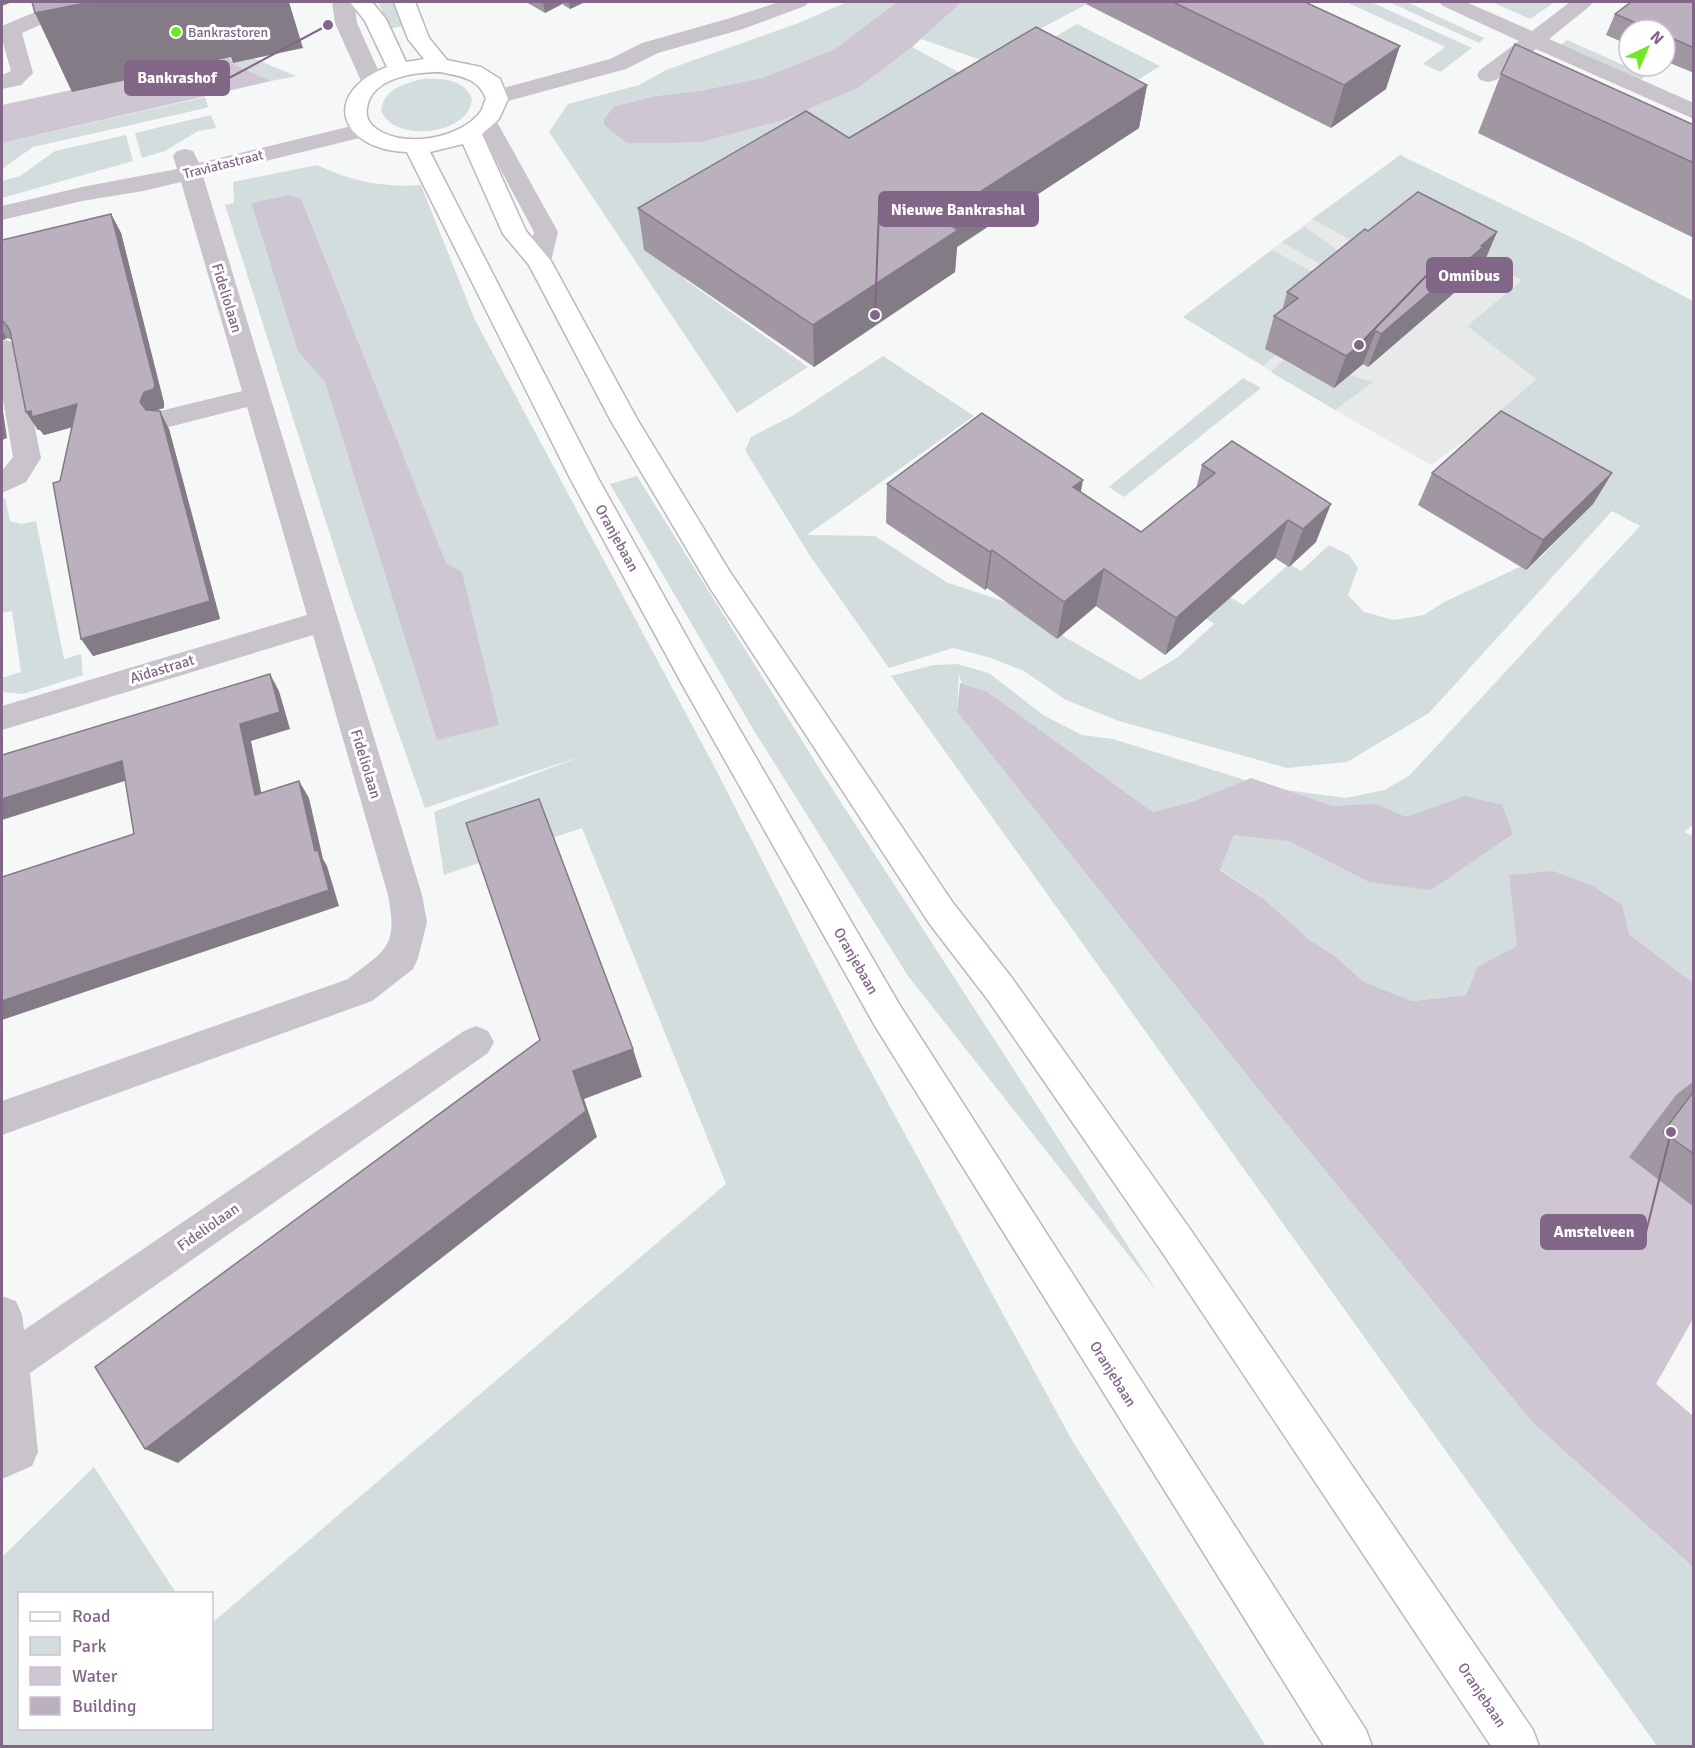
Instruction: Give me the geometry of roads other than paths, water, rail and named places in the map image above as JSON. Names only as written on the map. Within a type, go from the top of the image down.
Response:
[{"type":"main road","points":[[362,2],[375,19],[399,70]]},
{"type":"main road","points":[[405,2],[419,39],[440,64]]},
{"type":"main road","points":[[440,64],[457,66],[484,77],[491,83],[497,97],[492,114],[478,128],[444,143],[415,146],[390,144],[359,122],[356,102],[373,82],[399,70],[440,64]]},
{"type":"main road","name":"Oranjebaan","points":[[478,128],[515,234],[539,261],[624,421],[720,580],[941,913],[1000,988],[1177,1242],[1517,1746]]},
{"type":"main road","name":"Oranjebaan","points":[[415,146],[585,480],[693,676],[887,1014],[1350,1746]]},
{"type":"street","points":[[2,82],[13,80],[22,73],[6,32],[76,2]]},
{"type":"street","points":[[343,2],[346,23],[373,82]]},
{"type":"street","points":[[497,97],[618,64],[650,48],[744,21],[798,2]]},
{"type":"street","points":[[1450,2],[1694,112]]},
{"type":"street","points":[[1488,75],[1583,2]]},
{"type":"street","points":[[484,77],[532,68],[606,48],[650,48]]},
{"type":"street","name":"Traviatastraat","points":[[2,213],[82,194],[114,190],[188,164],[359,122]]},
{"type":"street","name":"Fideliolaan","points":[[2,1118],[360,990],[401,958],[411,922],[405,895],[188,164]]},
{"type":"street","points":[[2,351],[6,349],[27,459],[16,475],[2,483]]},
{"type":"street","points":[[165,419],[256,396]]},
{"type":"street","name":"Aïdastraat","points":[[2,718],[323,621]]},
{"type":"street","name":"Fideliolaan","points":[[9,1364],[477,1042]]},
{"type":"street","points":[[2,1315],[18,1452],[2,1459]]},
{"type":"water","points":[[897,2],[962,2],[912,47],[860,87],[781,121],[702,142],[671,143],[627,143],[604,125],[604,119],[615,106],[655,96],[698,91],[762,78],[835,49]]},
{"type":"water","points":[[228,56],[233,64],[271,81],[2,143],[2,105]]},
{"type":"water","points":[[288,195],[301,198],[446,563],[462,572],[499,725],[437,740],[325,382],[298,352],[251,203]]},
{"type":"water","points":[[960,683],[988,692],[1153,812],[1194,801],[1251,778],[1333,806],[1375,804],[1406,817],[1465,796],[1502,805],[1513,834],[1431,890],[1369,882],[1289,841],[1234,835],[1220,870],[1264,899],[1311,941],[1335,956],[1364,982],[1412,1001],[1466,995],[1477,967],[1517,946],[1509,875],[1553,871],[1593,886],[1622,905],[1629,934],[1693,983],[1693,1319],[1656,1384],[1693,1416],[1693,1567],[1533,1423],[1262,1094],[957,712]]},
{"type":"place","name":"Bankrashof","points":[[328,25]]},
{"type":"place","name":"Bankrastoren","points":[[176,32]]},
{"type":"place","name":"Nieuwe Bankrashal","points":[[875,315]]},
{"type":"place","name":"Omnibus","points":[[1359,345]]},
{"type":"place","name":"Amstelveen","points":[[1671,1132]]}]
